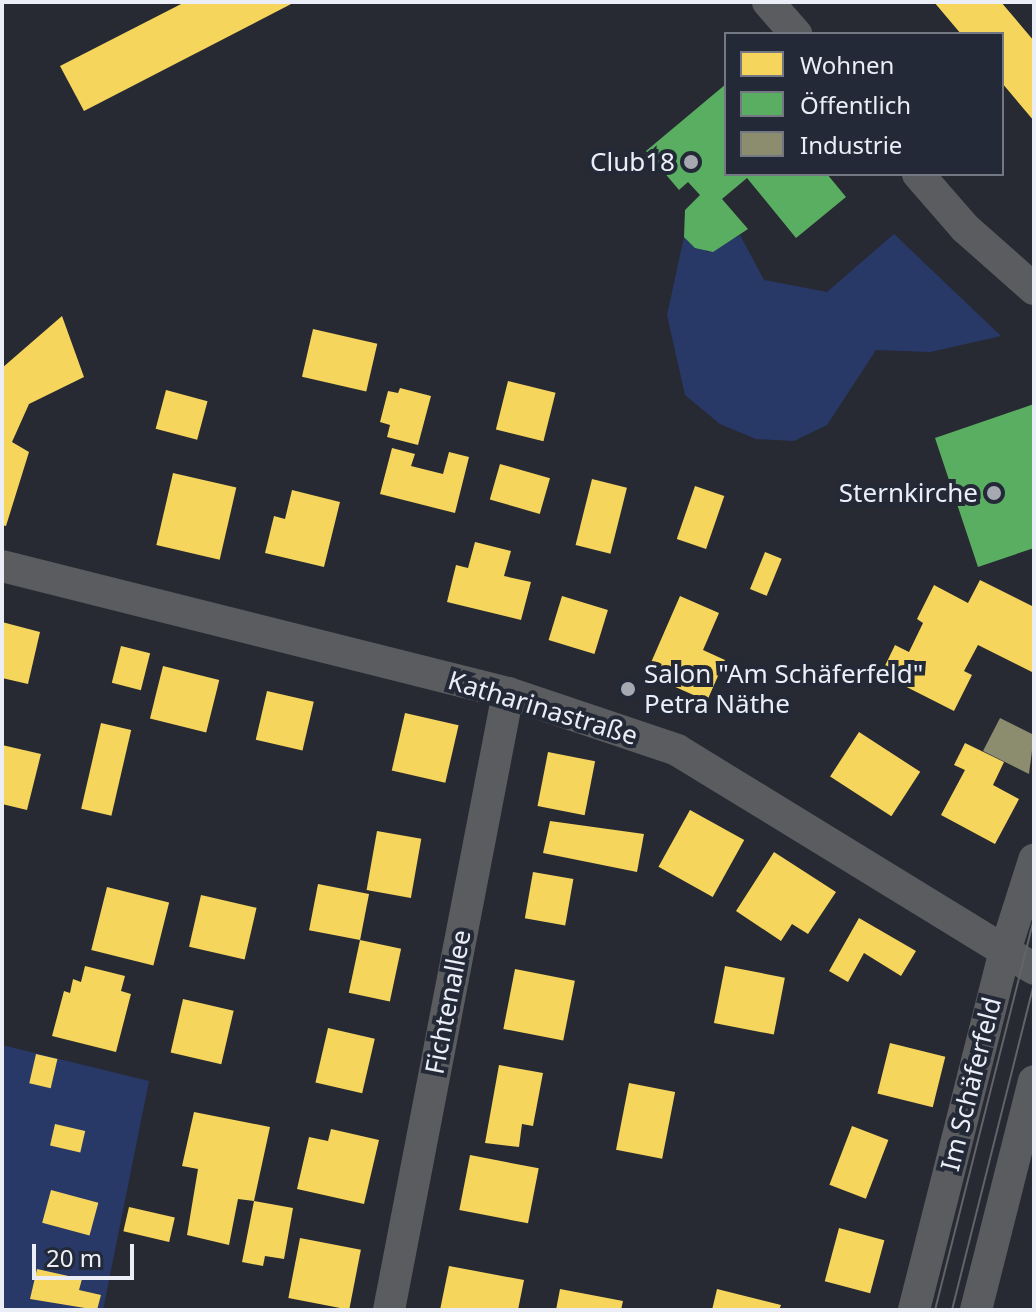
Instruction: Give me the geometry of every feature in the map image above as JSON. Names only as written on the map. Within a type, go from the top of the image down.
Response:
[{"type":"street","points":[[768,2],[794,32]]},
{"type":"street","points":[[920,176],[965,228],[1034,289]]},
{"type":"street","name":"Katharinastraße","points":[[2,566],[508,693],[677,750],[1034,969]]},
{"type":"street","name":"Fichtenallee","points":[[389,1310],[508,693]]},
{"type":"street","name":"Im Schäferfeld","points":[[914,1310],[1005,951],[1034,860]]},
{"type":"street","points":[[976,1310],[1034,1081]]},
{"type":"shaded area","points":[[894,234],[1001,336],[930,352],[876,350],[827,425],[794,441],[756,439],[720,424],[685,395],[667,315],[684,237],[708,252],[740,235],[764,280],[827,292]]},
{"type":"shaded area","points":[[2,1045],[149,1081],[103,1310],[2,1310]]},
{"type":"building: Wohnen","points":[[185,2],[295,2],[84,111],[60,66]]},
{"type":"building: Wohnen","points":[[934,2],[1001,2],[1034,41],[1034,121],[1004,85],[1004,32],[959,32]]},
{"type":"building: Wohnen","points":[[62,316],[84,377],[29,404],[12,442],[29,452],[6,526],[2,525],[2,368]]},
{"type":"building: Wohnen","points":[[313,329],[377,344],[366,392],[302,377]]},
{"type":"building: Wohnen","points":[[508,381],[556,393],[543,441],[496,430]]},
{"type":"building: Wohnen","points":[[400,388],[431,396],[418,445],[387,437],[390,425],[380,422],[388,391],[398,393]]},
{"type":"building: Wohnen","points":[[166,390],[208,401],[197,440],[156,429]]},
{"type":"building: Wohnen","points":[[392,448],[415,454],[411,466],[443,474],[449,452],[469,457],[455,513],[380,494]]},
{"type":"building: Wohnen","points":[[500,464],[550,478],[540,514],[490,500]]},
{"type":"building: Wohnen","points":[[173,473],[236,488],[220,560],[156,545]]},
{"type":"building: Wohnen","points":[[592,479],[627,488],[610,554],[576,545]]},
{"type":"building: Wohnen","points":[[695,486],[724,496],[706,549],[677,539]]},
{"type":"building: Wohnen","points":[[292,490],[340,502],[324,567],[265,553],[274,516],[285,519]]},
{"type":"building: Wohnen","points":[[475,542],[511,551],[504,576],[531,582],[521,620],[447,602],[456,565],[468,568]]},
{"type":"building: Wohnen","points":[[765,552],[782,559],[767,596],[750,589]]},
{"type":"building: Wohnen","points":[[980,580],[1034,607],[1034,673],[978,645],[964,671],[972,675],[954,711],[881,674],[895,645],[909,652],[923,623],[917,619],[934,585],[968,603]]},
{"type":"building: Wohnen","points":[[562,596],[608,610],[594,654],[549,640]]},
{"type":"building: Wohnen","points":[[680,596],[719,613],[703,650],[725,660],[707,701],[646,674]]},
{"type":"building: Wohnen","points":[[2,622],[40,632],[28,684],[2,678]]},
{"type":"building: Wohnen","points":[[121,646],[150,653],[141,690],[112,683]]},
{"type":"building: Wohnen","points":[[163,666],[219,680],[206,732],[150,718]]},
{"type":"building: Wohnen","points":[[267,691],[314,702],[303,751],[256,740]]},
{"type":"building: Wohnen","points":[[405,713],[459,725],[445,783],[392,770]]},
{"type":"building: Wohnen","points":[[101,723],[131,730],[111,816],[81,809]]},
{"type":"building: Wohnen","points":[[859,732],[920,772],[891,816],[830,776]]},
{"type":"building: Wohnen","points":[[965,743],[1004,762],[993,785],[1019,799],[995,844],[941,815],[965,770],[954,765]]},
{"type":"building: Wohnen","points":[[2,745],[41,754],[27,810],[2,804]]},
{"type":"building: Wohnen","points":[[548,752],[595,761],[585,815],[538,806]]},
{"type":"building: Wohnen","points":[[690,810],[744,840],[713,897],[658,867]]},
{"type":"building: Wohnen","points":[[550,821],[644,834],[637,872],[543,853]]},
{"type":"building: Wohnen","points":[[377,831],[421,839],[411,898],[367,890]]},
{"type":"building: Wohnen","points":[[774,852],[836,892],[808,934],[792,924],[781,941],[736,911]]},
{"type":"building: Wohnen","points":[[533,872],[573,879],[565,925],[525,918]]},
{"type":"building: Wohnen","points":[[318,884],[369,894],[360,940],[309,930]]},
{"type":"building: Wohnen","points":[[107,887],[169,902],[153,966],[91,950]]},
{"type":"building: Wohnen","points":[[201,895],[257,908],[245,959],[189,947]]},
{"type":"building: Wohnen","points":[[859,918],[916,951],[901,976],[864,953],[848,982],[829,971]]},
{"type":"building: Wohnen","points":[[360,940],[401,949],[390,1002],[349,993]]},
{"type":"building: Wohnen","points":[[85,966],[125,976],[121,991],[131,994],[116,1052],[52,1036],[64,991],[70,993],[73,979],[81,982]]},
{"type":"building: Wohnen","points":[[725,966],[785,978],[774,1035],[714,1023]]},
{"type":"building: Wohnen","points":[[515,969],[575,981],[563,1041],[503,1029]]},
{"type":"building: Wohnen","points":[[183,999],[234,1011],[221,1064],[171,1053]]},
{"type":"building: Wohnen","points":[[328,1028],[375,1039],[362,1093],[315,1083]]},
{"type":"building: Wohnen","points":[[890,1043],[945,1057],[933,1107],[877,1093]]},
{"type":"building: Wohnen","points":[[36,1054],[57,1059],[51,1088],[29,1083]]},
{"type":"building: Wohnen","points":[[499,1065],[543,1073],[533,1126],[522,1124],[519,1147],[485,1143]]},
{"type":"building: Wohnen","points":[[629,1083],[675,1092],[662,1159],[616,1150]]},
{"type":"building: Wohnen","points":[[194,1112],[270,1127],[254,1201],[238,1199],[229,1245],[187,1235],[198,1169],[182,1166]]},
{"type":"building: Wohnen","points":[[55,1124],[85,1131],[80,1152],[50,1145]]},
{"type":"building: Wohnen","points":[[852,1126],[888,1140],[866,1199],[829,1185]]},
{"type":"building: Wohnen","points":[[331,1129],[379,1140],[364,1204],[297,1189],[309,1137],[328,1141]]},
{"type":"building: Wohnen","points":[[470,1155],[539,1168],[528,1223],[459,1210]]},
{"type":"building: Wohnen","points":[[51,1190],[98,1203],[90,1236],[42,1223]]},
{"type":"building: Wohnen","points":[[254,1201],[293,1208],[284,1259],[265,1256],[263,1266],[242,1262]]},
{"type":"building: Wohnen","points":[[129,1207],[175,1218],[169,1242],[123,1231]]},
{"type":"building: Wohnen","points":[[839,1228],[884,1240],[870,1293],[825,1281]]},
{"type":"building: Wohnen","points":[[300,1238],[361,1250],[349,1310],[288,1298]]},
{"type":"building: Wohnen","points":[[449,1266],[524,1280],[518,1310],[440,1310]]},
{"type":"building: Wohnen","points":[[37,1269],[82,1279],[79,1290],[101,1295],[97,1310],[30,1299]]},
{"type":"building: Wohnen","points":[[560,1289],[623,1301],[621,1310],[556,1310]]},
{"type":"building: Wohnen","points":[[717,1289],[781,1305],[779,1310],[712,1310]]},
{"type":"building: Öffentlich","name":"Club18","points":[[724,86],[724,176],[829,176],[846,197],[796,238],[747,178],[722,199],[748,229],[713,252],[695,248],[684,237],[685,210],[700,195],[688,182],[679,190],[646,151]]},
{"type":"building: Öffentlich","name":"Sternkirche","points":[[1034,404],[1034,548],[978,567],[935,438]]},
{"type":"building: Industrie","points":[[1000,718],[1034,735],[1029,774],[983,751]]},
{"type":"tram line","points":[[935,1310],[1034,918]]},
{"type":"tram line","points":[[952,1310],[1034,984]]},
{"type":"place","name":"Club18","points":[[691,162]]},
{"type":"place","name":"Sternkirche","points":[[994,493]]},
{"type":"place","name":"Salon \"Am Schäferfeld\" Petra Näthe","points":[[628,689]]}]
